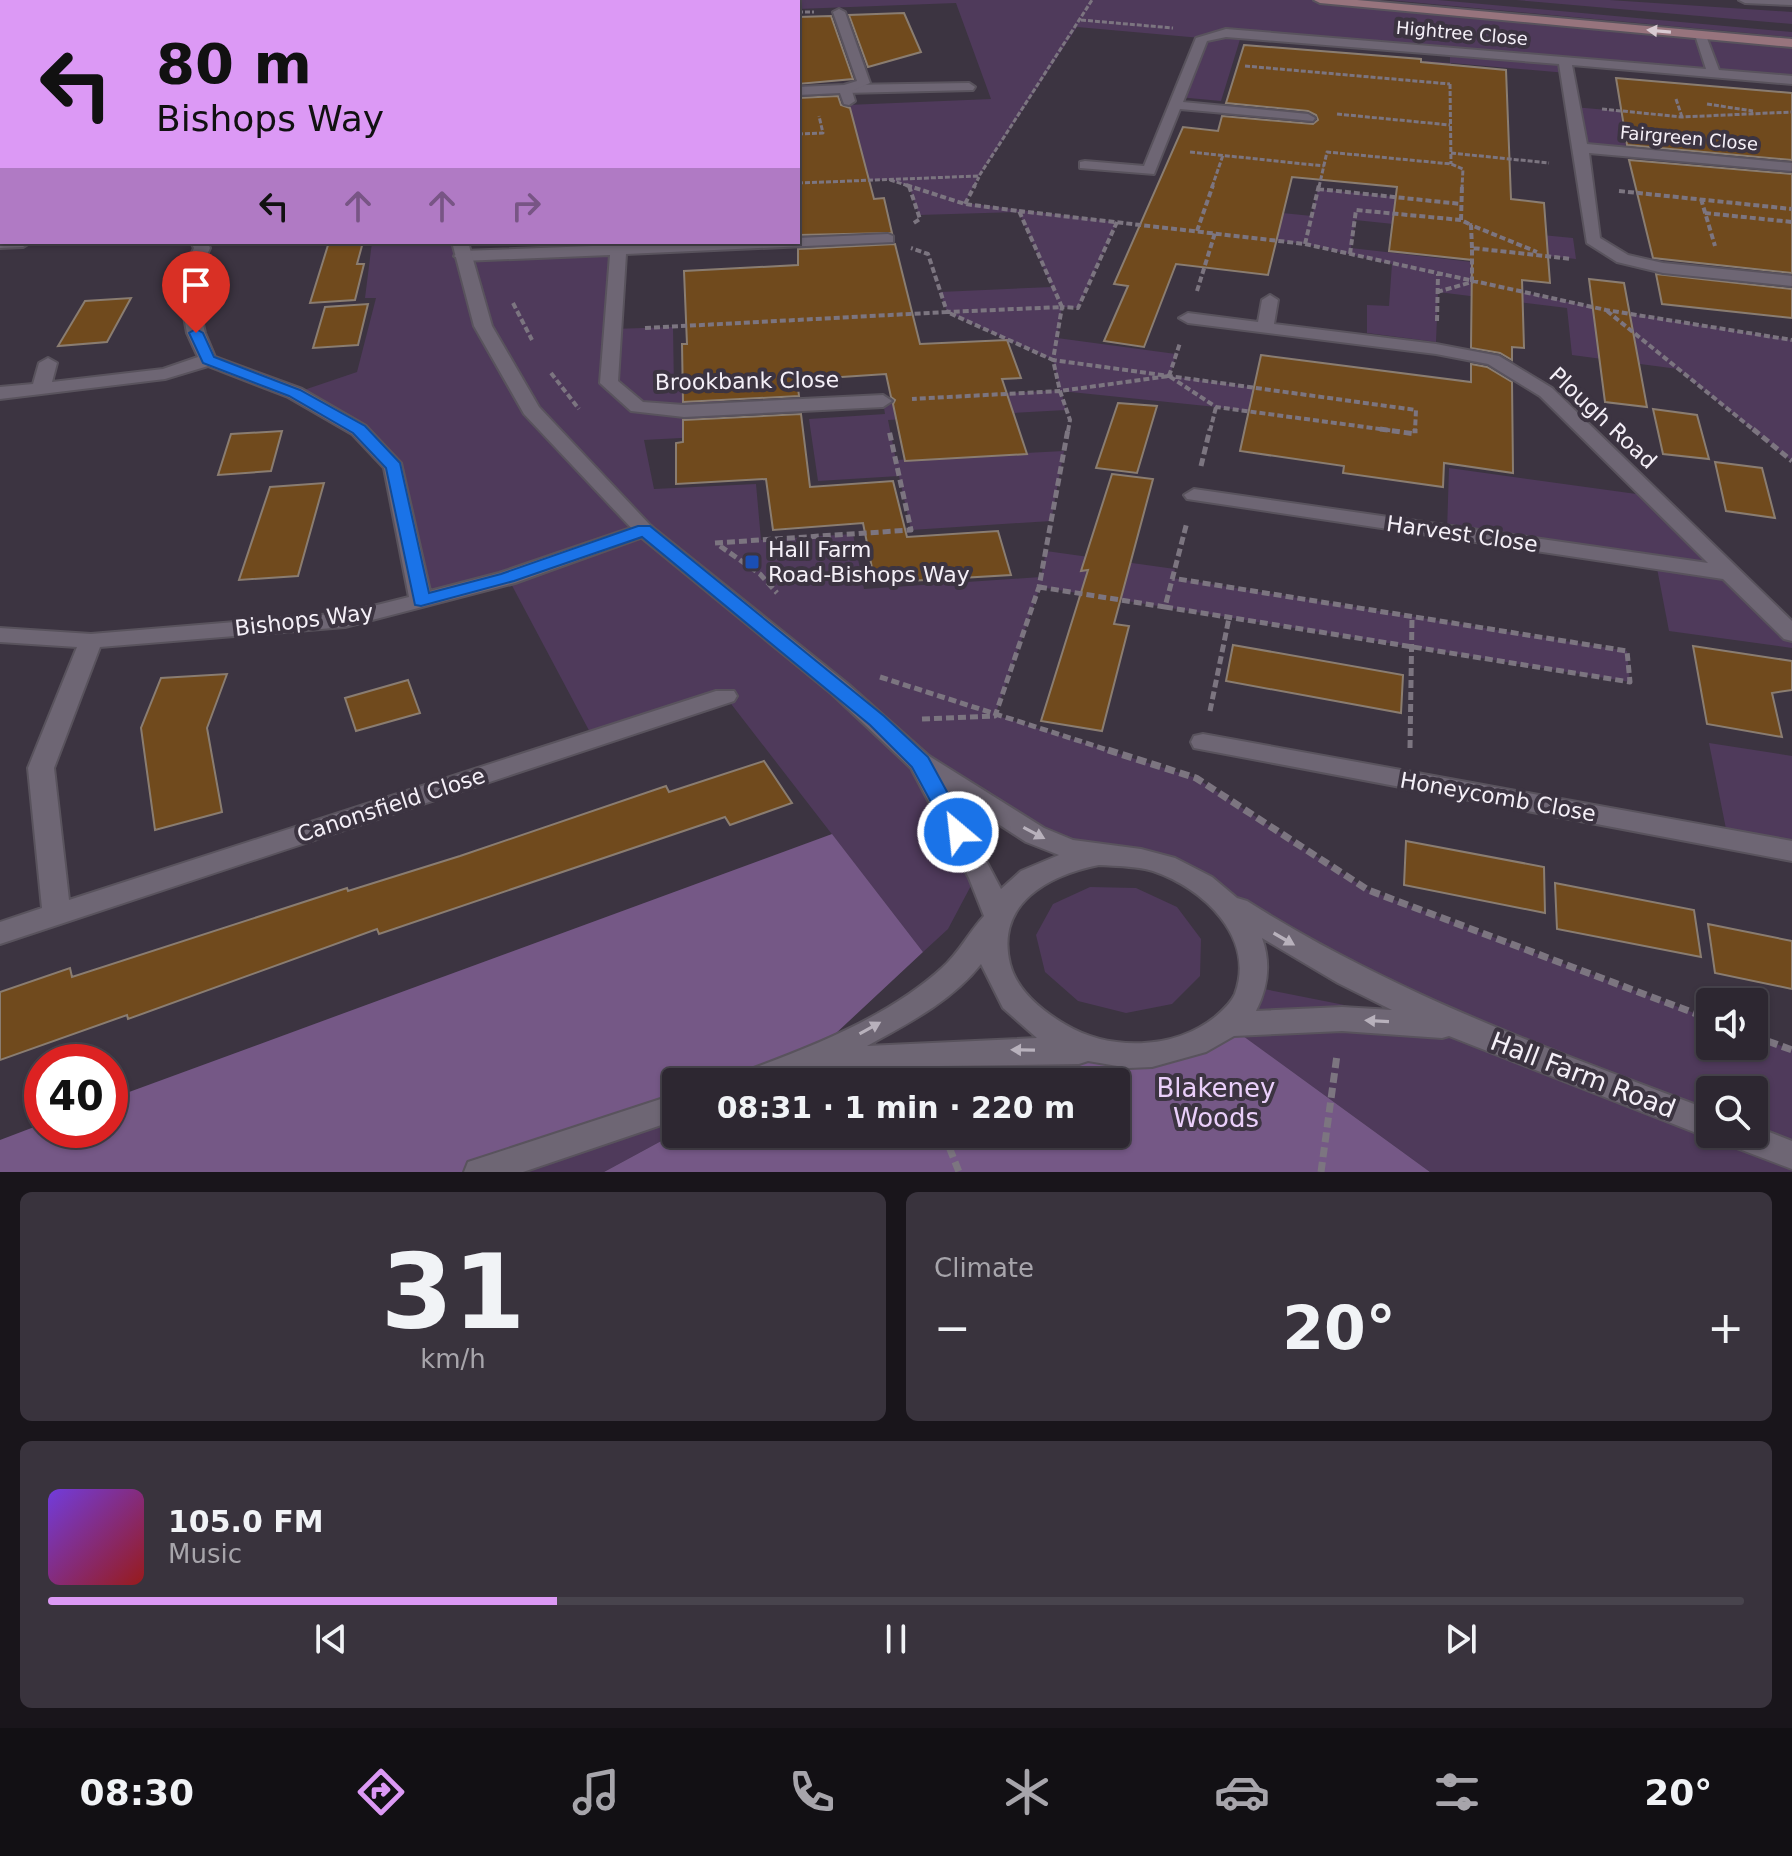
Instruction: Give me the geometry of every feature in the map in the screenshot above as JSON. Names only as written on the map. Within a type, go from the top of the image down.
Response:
[{"type":"main road","points":[[1320,0],[1792,43]]},
{"type":"street","points":[[1745,0],[1792,2]]},
{"type":"street","points":[[839,12],[864,83],[847,95]]},
{"type":"street","points":[[1085,165],[1149,171],[1202,38],[1226,33]]},
{"type":"street","name":"Hightree Close","points":[[1226,33],[1792,80]]},
{"type":"street","points":[[1701,35],[1714,74]]},
{"type":"street","points":[[1565,61],[1584,166],[1592,240],[1623,259],[1663,268],[1792,281]]},
{"type":"street","points":[[800,91],[847,95],[969,87]]},
{"type":"street","points":[[1175,105],[1308,118]]},
{"type":"street","name":"Fairgreen Close","points":[[1581,148],[1792,167]]},
{"type":"street","points":[[800,243],[888,239]]},
{"type":"street","points":[[200,244],[202,248],[186,284],[196,333],[208,360]]},
{"type":"street","points":[[765,244],[494,255],[461,249],[483,326],[531,410],[644,530],[877,721],[920,762],[1035,835],[1068,848],[1099,855],[1132,856],[1164,864],[1194,877],[1220,895],[1244,926],[1255,960],[1250,994],[1229,1024],[1194,1046],[1164,1053],[1150,1056],[1015,1049],[912,1053],[801,1065]]},
{"type":"street","name":"Brookbank Close","points":[[618,250],[609,383],[638,407],[684,411],[883,401]]},
{"type":"street","points":[[1265,328],[1270,300]]},
{"type":"street","name":"Plough Road","points":[[1188,318],[1436,349],[1493,360],[1546,392],[1792,634]]},
{"type":"street","points":[[0,393],[165,374],[208,360],[295,393],[359,430],[394,467],[421,601]]},
{"type":"street","points":[[41,388],[48,363]]},
{"type":"street","name":"Harvest Close","points":[[1194,495],[1730,573]]},
{"type":"street","name":"Bishops Way","points":[[0,635],[91,641],[345,620],[507,578],[644,530]]},
{"type":"street","points":[[57,916],[41,768],[91,641]]},
{"type":"street","name":"Canonsfield Close","points":[[0,933],[725,696]]},
{"type":"street","name":"Honeycomb Close","points":[[1203,742],[1792,851]]},
{"type":"street","points":[[920,762],[983,878],[996,918],[992,952],[1002,984],[1025,1014],[1059,1038],[1101,1052]]},
{"type":"street","points":[[792,1068],[948,980],[974,953],[1013,892],[1037,873],[1066,861],[1099,855]]},
{"type":"street","name":"Hall Farm Road","points":[[1220,895],[1275,935],[1455,1027],[1696,1119]]},
{"type":"street","name":"Hall Farm Road","points":[[1229,1024],[1342,1019],[1455,1027]]},
{"type":"street","points":[[480,1172],[662,1112]]},
{"type":"street","points":[[1768,1146],[1792,1155]]},
{"type":"path","points":[[965,204],[979,176],[1092,0]]},
{"type":"path","points":[[1081,20],[1226,33]]},
{"type":"path","points":[[1450,51],[1451,164]]},
{"type":"path","points":[[1192,62],[1450,84]]},
{"type":"path","points":[[1573,107],[1682,117],[1792,112]]},
{"type":"path","points":[[1308,118],[1328,113],[1450,125]]},
{"type":"path","points":[[1158,148],[1324,166]]},
{"type":"path","points":[[1305,244],[1327,152],[1451,164],[1463,169],[1461,220]]},
{"type":"path","points":[[1451,153],[1584,166]]},
{"type":"path","points":[[1197,231],[1223,155]]},
{"type":"path","points":[[800,183],[979,176]]},
{"type":"path","points":[[890,180],[965,204],[1305,244],[1606,310],[1792,340]]},
{"type":"path","points":[[1586,187],[1792,209]]},
{"type":"path","points":[[1318,189],[1461,204]]},
{"type":"path","points":[[1701,199],[1723,274]]},
{"type":"path","points":[[1350,254],[1356,210],[1461,220],[1545,256]]},
{"type":"path","points":[[995,716],[1039,587],[1070,420],[1053,360],[1062,307],[1019,211]]},
{"type":"path","points":[[1705,213],[1792,222]]},
{"type":"path","points":[[612,330],[1078,308],[1117,222]]},
{"type":"path","points":[[1471,225],[1472,282]]},
{"type":"path","points":[[1472,248],[1576,259],[1573,238],[1592,240]]},
{"type":"path","points":[[715,543],[911,530],[883,401],[1060,391],[1169,376],[1216,407],[1415,434],[1416,410],[1053,360],[947,312],[928,254],[888,239]]},
{"type":"path","points":[[494,255],[510,296],[538,351]]},
{"type":"path","points":[[1436,349],[1438,274]]},
{"type":"path","points":[[1437,292],[1472,282]]},
{"type":"path","points":[[1606,310],[1792,461]]},
{"type":"path","points":[[545,365],[587,420]]},
{"type":"path","points":[[1165,607],[1216,407]]},
{"type":"path","points":[[703,534],[760,574],[782,598]]},
{"type":"path","points":[[1039,587],[1630,682],[1627,651],[1172,578]]},
{"type":"path","points":[[1410,781],[1412,617]]},
{"type":"path","points":[[1196,778],[1229,618]]},
{"type":"path","points":[[868,670],[879,677],[995,716],[1196,778],[1368,890],[1696,1014]]},
{"type":"path","points":[[877,721],[995,716]]},
{"type":"path","points":[[1321,1172],[1342,1019]]},
{"type":"path","points":[[1768,1041],[1792,1050]]},
{"type":"path","points":[[950,1148],[959,1172]]},
{"type":"shaded area","points":[[800,0],[1320,0],[1792,43],[1792,80],[1565,61],[1567,73],[1451,63],[1450,125],[1422,122],[1425,61],[1450,63],[1450,51],[1242,33],[1221,101],[1178,97],[1201,38],[1077,27],[979,176],[965,203],[1117,222],[1078,308],[1062,307],[1057,338],[1176,354],[1170,376],[1416,410],[1415,434],[1216,407],[1061,391],[1066,410],[888,420],[896,460],[1064,451],[1051,521],[911,530],[899,476],[818,481],[809,419],[885,414],[883,401],[1060,390],[1053,360],[947,312],[940,292],[1052,287],[1019,212],[919,215],[909,186],[890,180],[869,180],[857,134],[823,106],[991,99],[956,3],[800,9]]},
{"type":"shaded area","points":[[1388,0],[1438,0],[1792,32],[1792,37]]},
{"type":"shaded area","points":[[1516,0],[1609,0],[1792,12],[1792,24]]},
{"type":"shaded area","points":[[1573,107],[1620,111],[1627,152],[1581,148]]},
{"type":"shaded area","points":[[1318,189],[1434,201],[1510,232],[1573,238],[1576,259],[1472,248],[1470,232],[1355,220],[1351,248],[1472,262],[1472,282],[1606,310],[1792,340],[1792,461],[1678,369],[1572,355],[1567,308],[1438,292],[1436,342],[1367,333],[1367,305],[1389,306],[1392,264],[1305,244],[1197,231],[1206,205],[1312,216]]},
{"type":"shaded area","points":[[372,244],[460,244],[461,255],[618,250],[613,329],[673,327],[674,390],[724,386],[724,409],[716,410],[717,436],[644,440],[654,489],[756,484],[761,540],[853,534],[864,589],[1041,577],[1046,551],[1175,569],[1173,578],[1627,651],[1630,682],[1040,587],[995,715],[1196,778],[1368,890],[1696,1014],[1696,1060],[1768,1060],[1768,1041],[1792,1050],[1792,1172],[1430,1172],[1228,1025],[1264,989],[1450,1026],[1211,883],[1051,843],[922,763],[974,880],[948,929],[923,952],[725,696],[593,738],[508,578],[421,601],[394,467],[359,430],[295,393],[357,372],[376,298],[365,298]]},
{"type":"shaded area","points":[[1449,468],[1651,496],[1792,634],[1792,648],[1669,631],[1656,563],[1447,532]]},
{"type":"shaded area","points":[[1709,743],[1792,756],[1792,851],[1728,839]]},
{"type":"shaded area","points":[[1090,887],[1136,888],[1177,907],[1201,939],[1200,976],[1172,1004],[1126,1013],[1078,1001],[1045,972],[1036,935],[1053,904]]},
{"type":"shaded area","points":[[662,1112],[662,1141],[604,1172],[480,1172]]},
{"type":"green space","name":"Blakeney Woods","points":[[832,834],[923,952],[803,1064],[1040,1059],[1095,1063],[1143,1054],[1228,1025],[1430,1172],[604,1172],[662,1141],[662,1148],[1130,1148],[1130,1068],[662,1068],[662,1112],[480,1172],[0,1172],[0,1140],[24,1131],[24,1148],[128,1148],[128,1092]]},
{"type":"building","points":[[904,13],[921,52],[868,67],[849,15]]},
{"type":"building","points":[[831,16],[853,79],[800,84],[800,17]]},
{"type":"building","points":[[1244,45],[1421,59],[1421,62],[1506,70],[1511,199],[1544,203],[1550,283],[1522,280],[1524,348],[1512,347],[1512,360],[1500,353],[1471,348],[1472,260],[1389,251],[1397,187],[1292,177],[1268,275],[1176,264],[1144,347],[1104,341],[1128,286],[1114,284],[1183,127],[1218,131],[1222,116],[1313,124],[1318,120],[1308,111],[1226,103]]},
{"type":"building","points":[[1616,78],[1792,93],[1792,160],[1627,145]]},
{"type":"building","points":[[838,96],[841,105],[850,108],[874,199],[884,198],[892,233],[800,235],[800,98]]},
{"type":"building","points":[[1629,160],[1792,174],[1792,273],[1653,258]]},
{"type":"building","points":[[328,244],[362,244],[357,264],[364,264],[355,300],[310,303]]},
{"type":"building","points":[[895,244],[920,344],[1007,340],[1021,378],[1002,379],[1027,454],[905,461],[893,404],[895,400],[891,397],[886,374],[797,380],[799,396],[683,402],[682,344],[687,344],[684,271],[798,265],[798,249]]},
{"type":"building","points":[[1656,274],[1792,289],[1792,318],[1662,304]]},
{"type":"building","points":[[1589,279],[1624,283],[1647,407],[1605,402]]},
{"type":"building","points":[[131,298],[107,342],[58,346],[85,301]]},
{"type":"building","points":[[368,304],[358,345],[313,348],[325,307]]},
{"type":"building","points":[[1261,355],[1471,382],[1471,364],[1487,367],[1512,382],[1513,473],[1444,463],[1443,487],[1343,473],[1344,466],[1240,451]]},
{"type":"building","points":[[1118,403],[1157,406],[1137,473],[1096,468]]},
{"type":"building","points":[[1653,409],[1697,415],[1709,459],[1663,454]]},
{"type":"building","points":[[801,414],[810,487],[893,481],[907,537],[998,531],[1011,575],[875,583],[863,523],[773,530],[766,479],[676,484],[676,443],[683,442],[683,420]]},
{"type":"building","points":[[282,431],[271,471],[218,475],[231,434]]},
{"type":"building","points":[[1715,462],[1762,468],[1775,518],[1726,511]]},
{"type":"building","points":[[1112,474],[1153,479],[1114,624],[1129,626],[1102,731],[1041,721],[1088,570],[1081,571]]},
{"type":"building","points":[[324,483],[298,576],[239,580],[270,487]]},
{"type":"building","points":[[1233,645],[1403,675],[1401,713],[1226,681]]},
{"type":"building","points":[[1693,646],[1792,661],[1792,690],[1772,693],[1782,737],[1707,724]]},
{"type":"building","points":[[227,674],[207,728],[222,812],[155,830],[141,728],[161,678]]},
{"type":"building","points":[[408,680],[420,713],[356,731],[345,698]]},
{"type":"building","points":[[764,761],[792,803],[730,825],[725,817],[379,934],[377,929],[128,1019],[127,1015],[45,1044],[24,1044],[24,1051],[0,1060],[0,992],[70,968],[72,977],[347,888],[348,891],[460,856],[666,786],[669,792]]},
{"type":"building","points":[[1406,841],[1544,867],[1545,913],[1404,885]]},
{"type":"building","points":[[1555,883],[1694,910],[1701,957],[1557,929]]},
{"type":"building","points":[[1708,924],[1792,941],[1792,989],[1715,973]]},
{"type":"place","name":"Hall Farm Road-Bishops Way","points":[[752,562]]},
{"type":"route","points":[[196,333],[208,360],[295,393],[359,430],[394,467],[421,601],[507,578],[644,530],[840,689],[920,762],[958,832]]}]
